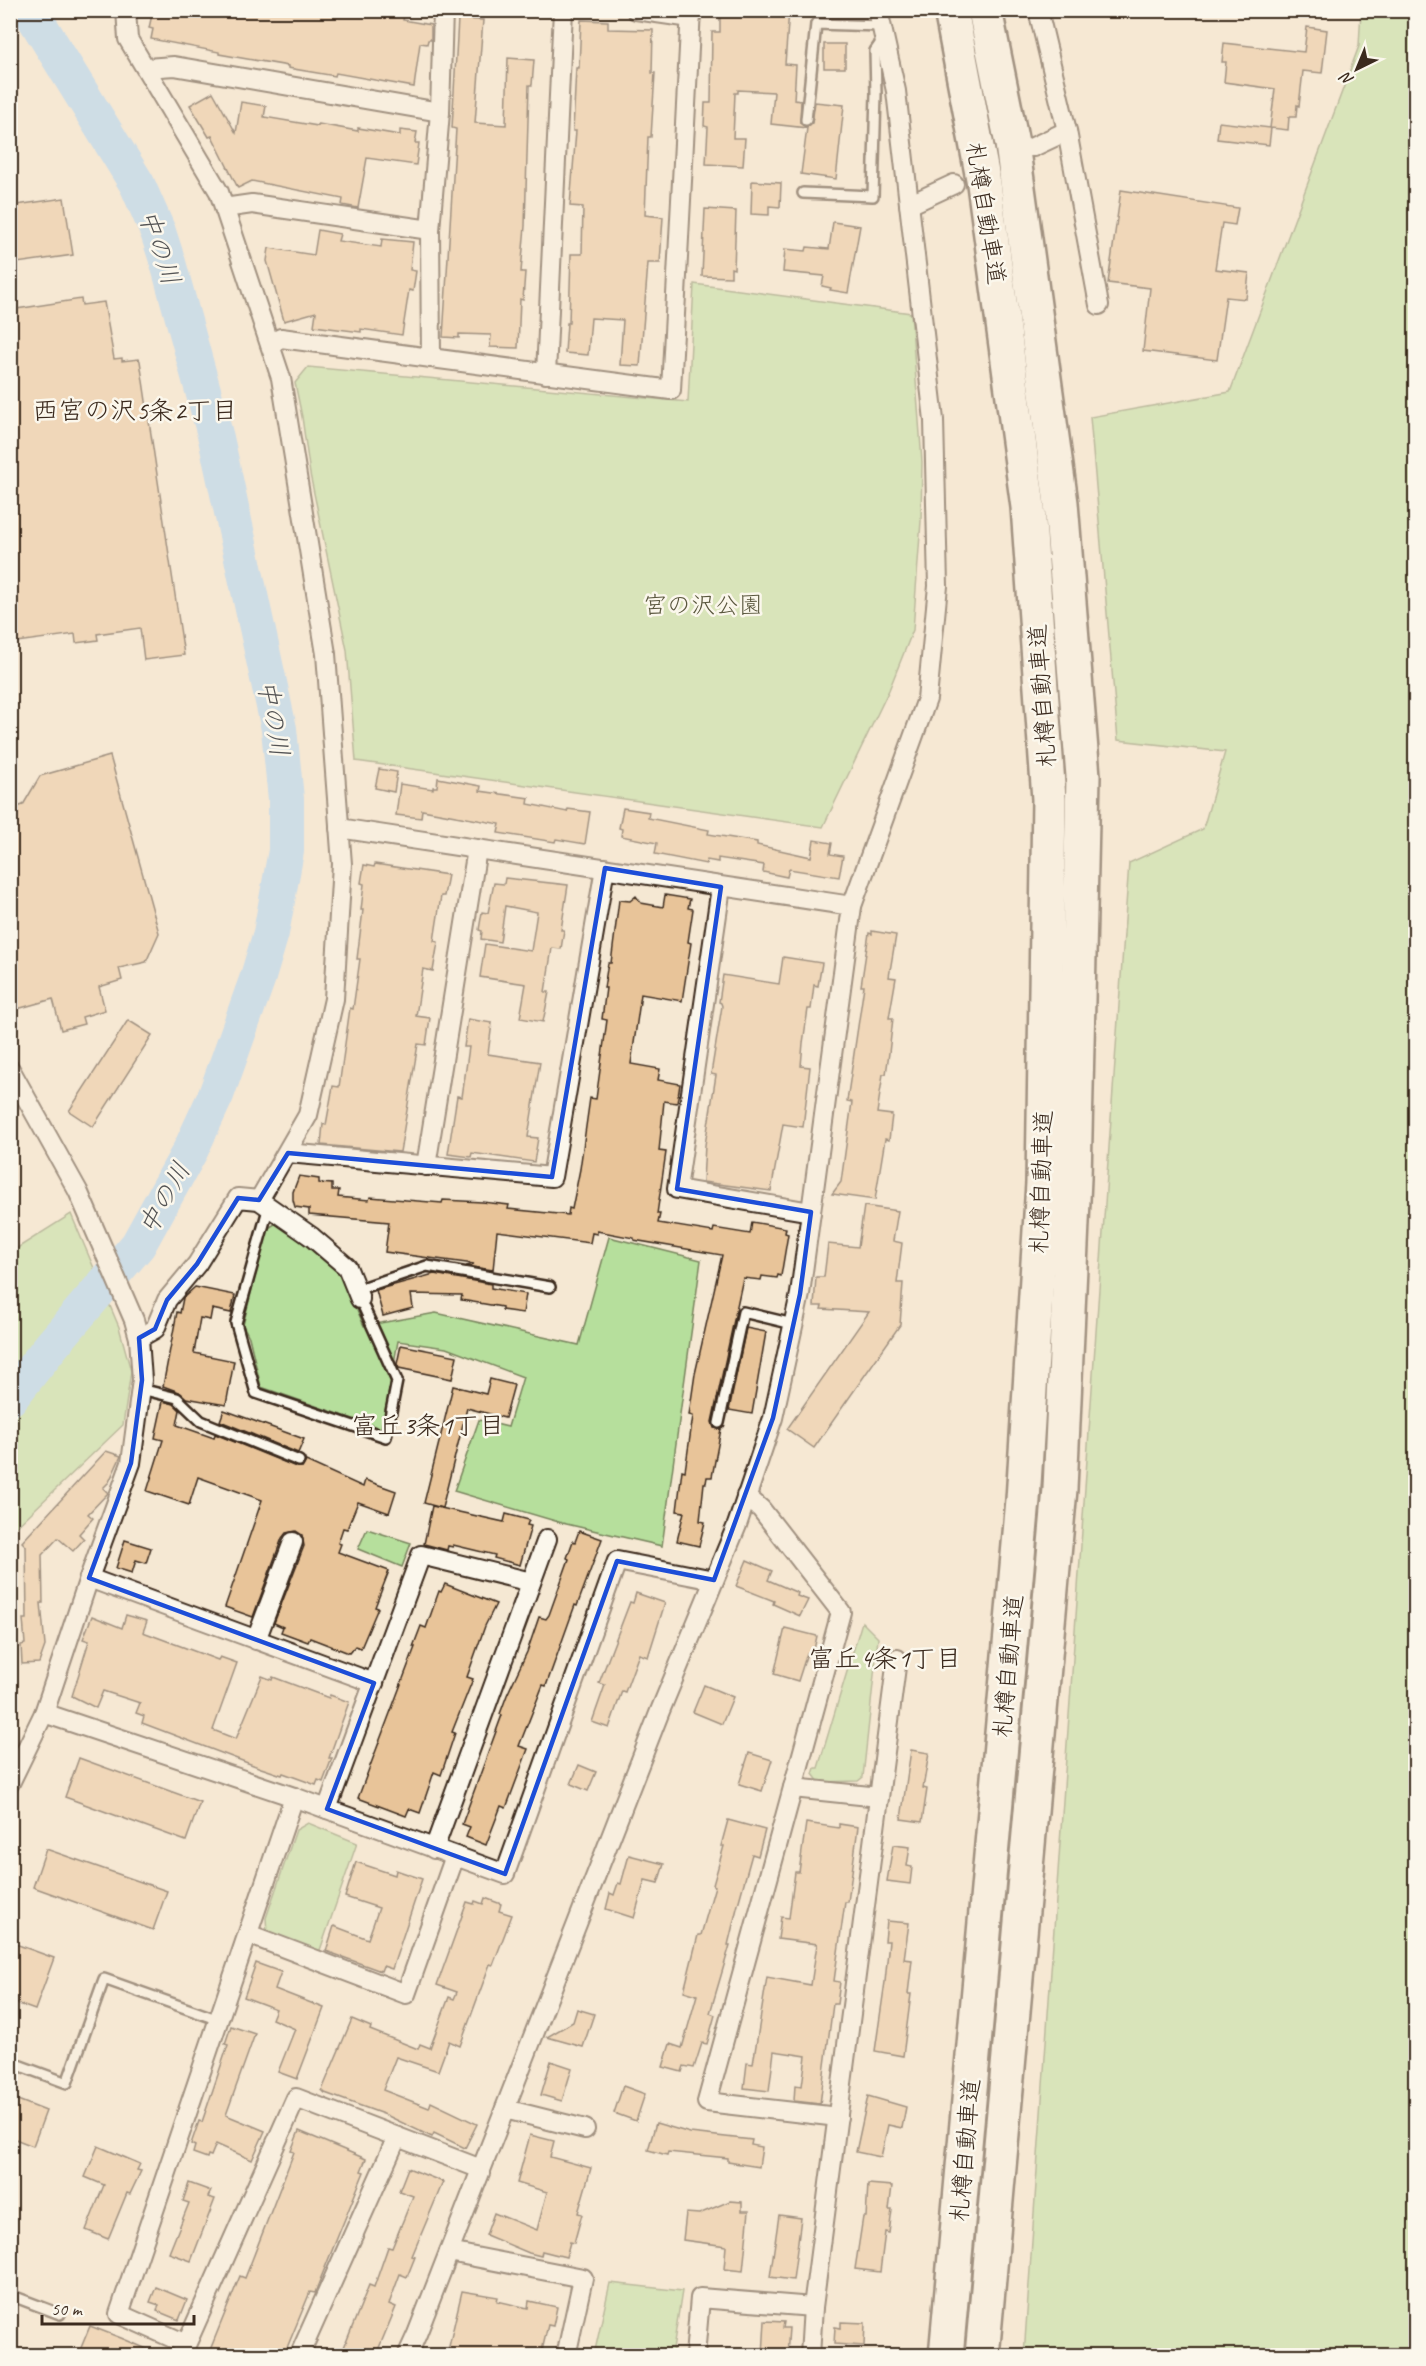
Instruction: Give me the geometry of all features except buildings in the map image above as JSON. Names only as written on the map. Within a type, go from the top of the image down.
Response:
[{"type":"highway","name":"札樽自動車道","points":[[946,2355],[1023,1500],[1043,1183],[1049,799],[1028,507],[984,184],[951,10]]},
{"type":"highway","name":"札樽自動車道","points":[[981,2355],[1060,1490],[1074,1178],[1083,776],[1061,502],[1012,144],[985,10]]},
{"type":"street","points":[[126,10],[128,39],[219,192],[281,378],[326,654],[342,864],[334,999],[308,1115],[264,1203]]},
{"type":"street","points":[[431,358],[430,230],[440,112],[443,10]]},
{"type":"street","points":[[546,374],[563,10]]},
{"type":"street","points":[[270,344],[281,338],[671,390],[691,14],[636,10]]},
{"type":"street","points":[[1038,10],[1067,131],[1099,305]]},
{"type":"street","points":[[407,2355],[660,1711],[714,1580],[773,1418],[800,1294],[852,906],[927,699],[939,586],[934,420],[896,91],[881,25]]},
{"type":"street","points":[[146,68],[174,66],[440,112]]},
{"type":"street","points":[[1033,147],[1067,131]]},
{"type":"street","points":[[909,205],[954,184]]},
{"type":"street","points":[[224,208],[252,204],[430,230]]},
{"type":"street","points":[[339,828],[852,906]]},
{"type":"street","points":[[426,1167],[477,849]]},
{"type":"street","points":[[288,1153],[552,1177],[605,868]]},
{"type":"street","points":[[721,886],[676,1189],[811,1212]]},
{"type":"street","points":[[10,1069],[78,1191],[134,1320],[139,1338],[141,1389],[131,1463],[89,1578],[44,1713],[10,1783]]},
{"type":"street","points":[[139,1338],[155,1329],[166,1300],[197,1263],[238,1198],[264,1203],[312,1237],[347,1267],[358,1294]]},
{"type":"street","points":[[746,1496],[761,1509],[841,1612],[707,2102],[838,2117]]},
{"type":"street","points":[[434,1849],[547,1539]]},
{"type":"street","points":[[256,1640],[293,1542]]},
{"type":"street","points":[[327,1809],[421,1555],[531,1582]]},
{"type":"street","points":[[44,1713],[294,1797],[505,1874],[617,1561],[714,1580]]},
{"type":"street","points":[[89,1578],[374,1683]]},
{"type":"street","points":[[810,2355],[813,2307],[897,1659]]},
{"type":"street","points":[[793,1788],[879,1797]]},
{"type":"street","points":[[294,1797],[119,2314],[183,2350],[296,2098],[481,2169]]},
{"type":"street","points":[[248,1934],[405,1994],[455,1856]]},
{"type":"street","points":[[505,2109],[585,2128]]},
{"type":"street","points":[[299,2355],[397,2137]]},
{"type":"street","points":[[449,2252],[583,2278],[566,2355]]},
{"type":"street","points":[[695,2355],[700,2298],[813,2307]]},
{"type":"lane","points":[[802,193],[873,195],[875,51],[881,25],[816,24],[806,120]]},
{"type":"lane","points":[[264,1203],[236,1323],[256,1393],[386,1437],[397,1381],[358,1294],[427,1266],[550,1287]]},
{"type":"lane","points":[[719,1423],[743,1312],[794,1324]]},
{"type":"lane","points":[[141,1389],[177,1398],[201,1421],[299,1461]]},
{"type":"lane","points":[[10,2061],[67,2083],[104,1979],[219,2020]]},
{"type":"lane","points":[[10,2295],[60,2314]]},
{"type":"highlighted area","points":[[605,868],[721,887],[677,1189],[811,1212],[800,1294],[773,1418],[714,1580],[617,1561],[505,1874],[327,1809],[374,1683],[89,1578],[131,1463],[142,1380],[139,1338],[155,1329],[167,1300],[197,1264],[238,1198],[259,1200],[288,1153],[552,1177]]},
{"type":"green space","points":[[1361,10],[1416,11],[1415,2355],[1024,2355],[1129,863],[1203,829],[1225,752],[1118,740],[1090,417],[1230,392],[1359,46]]},
{"type":"green space","name":"宮の沢公園","points":[[694,284],[911,313],[922,462],[921,521],[913,630],[889,690],[823,827],[356,761],[347,650],[310,474],[295,383],[308,367],[688,402]]},
{"type":"green space","points":[[71,1214],[119,1327],[131,1371],[123,1425],[11,1532],[11,1252]]},
{"type":"green space","points":[[278,1222],[343,1277],[364,1326],[436,1313],[579,1345],[609,1237],[701,1260],[662,1546],[562,1523],[454,1491],[479,1420],[508,1427],[523,1377],[446,1348],[398,1341],[382,1429],[261,1387],[249,1337],[243,1325],[267,1229]]},
{"type":"green space","points":[[367,1529],[411,1543],[402,1567],[358,1549]]},
{"type":"green space","points":[[862,1622],[878,1638],[863,1777],[858,1781],[819,1782],[813,1774],[815,1768],[818,1768]]},
{"type":"green space","points":[[308,1823],[357,1843],[319,1953],[267,1933],[266,1918],[296,1830]]},
{"type":"green space","points":[[610,2283],[682,2291],[672,2355],[594,2355]]},
{"type":"waterway","name":"中の川","points":[[10,1398],[138,1245],[191,1149],[216,1095],[258,977],[271,933],[286,851],[286,799],[279,729],[216,438],[168,263],[158,232],[137,184],[30,10]]},
{"type":"district","name":"西宮の沢5条2丁目","points":[[135,410]]},
{"type":"district","name":"富丘3条1丁目","points":[[428,1425]]},
{"type":"district","name":"富丘4条1丁目","points":[[885,1658]]}]
